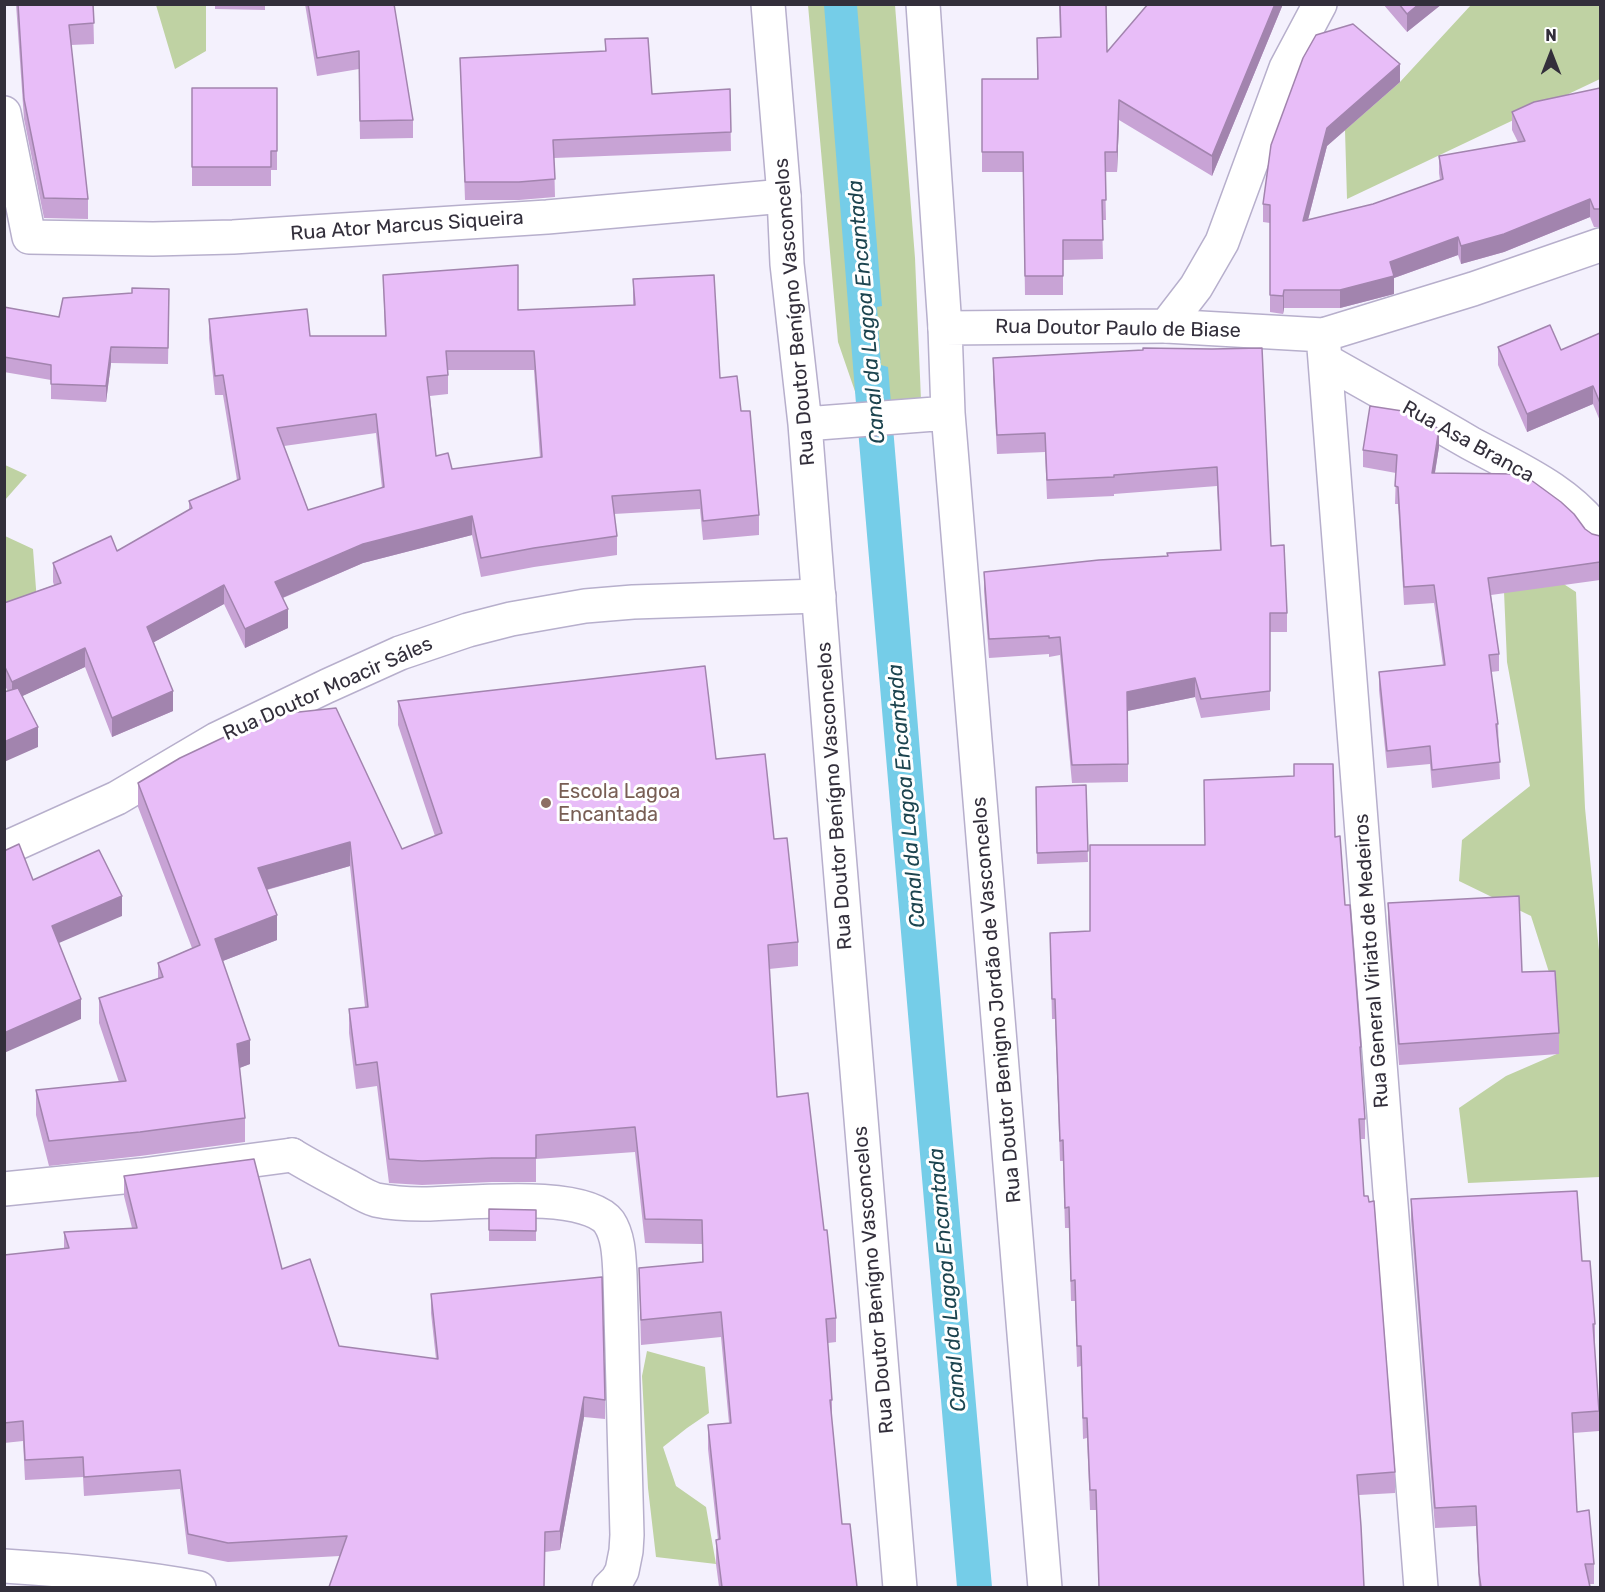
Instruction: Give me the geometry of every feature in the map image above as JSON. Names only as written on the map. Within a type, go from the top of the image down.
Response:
[{"type":"street","name":"Rua Doutor Benígno Vasconcelos","points":[[768,4],[784,196],[787,264],[814,423],[819,596],[836,829],[900,1587]]},
{"type":"street","name":"Rua Doutor Benigno Jordão de Vasconcelos","points":[[923,4],[945,328],[936,414],[1045,1587]]},
{"type":"street","points":[[1166,326],[1196,287],[1222,242],[1286,68],[1320,4]]},
{"type":"street","name":"Rua Ator Marcus Siqueira","points":[[4,113],[29,237],[153,239],[233,237],[547,217],[784,196]]},
{"type":"street","name":"Rua Doutor Paulo de Biase","points":[[945,328],[1166,326],[1324,348],[1473,289],[1600,245]]},
{"type":"street","name":"Rua Asa Branca","points":[[1324,348],[1537,480],[1575,506],[1591,521],[1600,535]]},
{"type":"street","name":"Rua General Viriato de Medeiros","points":[[1324,348],[1421,1587]]},
{"type":"street","points":[[814,423],[936,414]]},
{"type":"street","name":"Rua Doutor Moacir Sáles","points":[[4,849],[117,798],[217,739],[327,686],[400,653],[468,630],[511,619],[585,606],[633,602],[819,596]]},
{"type":"street","points":[[4,1189],[142,1175],[292,1155],[374,1199],[423,1204],[532,1201],[582,1207],[596,1213],[608,1221],[614,1234],[618,1248],[620,1275],[627,1505],[626,1551],[624,1566],[609,1587]]},
{"type":"street","points":[[4,1566],[141,1578],[199,1587]]},
{"type":"green space","points":[[156,5],[206,5],[206,51],[175,69]]},
{"type":"green space","points":[[808,5],[895,5],[915,258],[921,400],[859,403],[838,342]]},
{"type":"green space","points":[[1471,5],[1600,5],[1600,79],[1347,199],[1345,130],[1400,82]]},
{"type":"green space","points":[[5,465],[27,475],[5,500]]},
{"type":"green space","points":[[5,536],[33,549],[37,602],[5,611]]},
{"type":"green space","points":[[1502,544],[1576,592],[1585,808],[1600,961],[1600,1177],[1468,1183],[1459,1108],[1506,1076],[1559,1053],[1555,991],[1531,916],[1459,881],[1462,840],[1530,786],[1507,662]]},
{"type":"green space","points":[[647,1351],[705,1367],[709,1413],[663,1447],[676,1486],[706,1507],[716,1564],[656,1557],[648,1488],[642,1376]]},
{"type":"water","name":"Canal da Lagoa Encantada","points":[[824,5],[857,5],[882,306],[877,307],[881,365],[888,367],[992,1587],[957,1587]]},
{"type":"building","points":[[18,4],[93,4],[94,23],[69,25],[88,199],[44,198],[24,99]]},
{"type":"building","points":[[308,4],[394,4],[413,120],[360,121],[359,51],[317,58]]},
{"type":"building","points":[[1060,4],[1106,4],[1107,52],[1148,4],[1275,4],[1212,156],[1119,100],[1117,152],[1105,152],[1106,200],[1102,200],[1103,240],[1063,240],[1063,276],[1025,276],[1023,152],[982,152],[982,79],[1038,79],[1037,38],[1061,37]]},
{"type":"building","points":[[1399,4],[1419,4],[1407,14]]},
{"type":"building","points":[[1353,24],[1400,64],[1327,128],[1303,221],[1373,204],[1443,179],[1439,156],[1525,141],[1512,112],[1534,102],[1600,88],[1600,209],[1594,209],[1590,199],[1504,234],[1461,246],[1458,237],[1390,262],[1394,276],[1340,290],[1284,290],[1283,296],[1270,295],[1270,205],[1263,204],[1271,145],[1303,58],[1316,35]]},
{"type":"building","points":[[648,38],[652,94],[730,89],[731,132],[553,140],[555,179],[465,182],[460,58],[606,51],[605,39]]},
{"type":"building","points":[[192,88],[277,88],[277,151],[271,151],[271,167],[192,167]]},
{"type":"building","points":[[518,265],[518,310],[635,305],[633,279],[714,275],[720,378],[737,376],[741,411],[750,411],[759,515],[703,521],[700,490],[612,496],[617,536],[481,558],[472,516],[363,544],[275,582],[288,609],[245,629],[224,585],[147,627],[173,691],[112,718],[85,648],[12,682],[4,665],[4,603],[61,583],[53,563],[111,536],[117,551],[192,508],[189,501],[240,479],[223,375],[215,376],[209,319],[307,309],[310,336],[386,336],[383,275]],"holes":[[[446,351],[534,351],[542,457],[452,469],[448,453],[436,456],[427,377],[448,375]],[[376,414],[384,487],[308,510],[277,428]]]},
{"type":"building","points":[[132,288],[169,289],[168,348],[111,347],[106,386],[51,384],[51,365],[4,357],[4,307],[59,317],[63,298],[132,293]]},
{"type":"building","points":[[1550,325],[1561,350],[1600,333],[1600,403],[1593,386],[1527,414],[1498,347]]},
{"type":"building","points":[[1143,348],[1262,348],[1271,546],[1284,545],[1287,613],[1270,613],[1270,691],[1201,699],[1195,678],[1127,692],[1128,764],[1072,765],[1060,637],[989,639],[984,572],[1099,560],[1168,556],[1167,553],[1221,550],[1217,467],[1114,475],[1114,477],[1047,480],[1045,433],[997,435],[993,358],[1143,350]]},
{"type":"building","points":[[1370,406],[1409,412],[1439,429],[1432,473],[1519,474],[1561,502],[1585,529],[1600,536],[1600,562],[1488,578],[1499,654],[1489,655],[1498,724],[1496,724],[1500,762],[1432,770],[1430,746],[1387,751],[1379,672],[1445,665],[1434,585],[1404,587],[1398,487],[1395,486],[1397,455],[1363,450]]},
{"type":"building","points":[[705,666],[716,759],[765,754],[774,839],[787,838],[798,942],[768,945],[777,1097],[808,1093],[824,1230],[827,1230],[836,1318],[826,1319],[832,1400],[830,1400],[842,1524],[850,1524],[857,1587],[722,1587],[716,1540],[720,1539],[708,1425],[731,1423],[721,1312],[641,1320],[639,1268],[703,1262],[702,1220],[645,1219],[635,1127],[536,1135],[536,1158],[422,1161],[389,1159],[377,1062],[356,1065],[349,1009],[368,1007],[350,842],[258,868],[277,915],[215,939],[250,1040],[237,1044],[245,1118],[49,1141],[36,1090],[126,1081],[99,998],[163,977],[158,963],[200,945],[138,783],[180,758],[271,715],[336,708],[402,849],[442,833],[398,701]]},
{"type":"building","points":[[18,688],[38,727],[4,742],[4,692]]},
{"type":"building","points":[[1294,764],[1333,764],[1335,837],[1340,836],[1345,905],[1350,905],[1361,1047],[1365,1119],[1359,1119],[1364,1196],[1368,1196],[1369,1202],[1374,1201],[1395,1472],[1357,1475],[1364,1587],[1099,1587],[1096,1490],[1090,1490],[1087,1418],[1083,1418],[1081,1346],[1077,1346],[1075,1280],[1071,1281],[1069,1207],[1065,1208],[1050,933],[1090,931],[1090,845],[1205,845],[1204,780],[1294,776]]},
{"type":"building","points":[[1086,785],[1088,851],[1037,853],[1036,787]]},
{"type":"building","points":[[19,844],[33,880],[99,850],[122,896],[52,926],[81,999],[4,1033],[4,851]]},
{"type":"building","points":[[1519,896],[1522,972],[1555,971],[1559,1033],[1399,1044],[1388,903]]},
{"type":"building","points":[[254,1159],[282,1269],[310,1259],[339,1346],[438,1359],[431,1294],[602,1277],[605,1400],[584,1397],[560,1531],[545,1532],[544,1587],[329,1587],[347,1536],[228,1543],[188,1534],[180,1470],[84,1477],[83,1457],[25,1460],[23,1421],[4,1423],[4,1255],[69,1248],[64,1232],[137,1228],[124,1176]]},
{"type":"building","points":[[1577,1191],[1582,1261],[1590,1261],[1599,1411],[1572,1413],[1577,1512],[1589,1510],[1594,1564],[1585,1564],[1590,1587],[1481,1587],[1476,1506],[1435,1508],[1411,1199]]},
{"type":"building","points":[[489,1209],[536,1210],[536,1231],[489,1230]]},
{"type":"place","name":"Escola Lagoa Encantada","points":[[546,803]]}]
